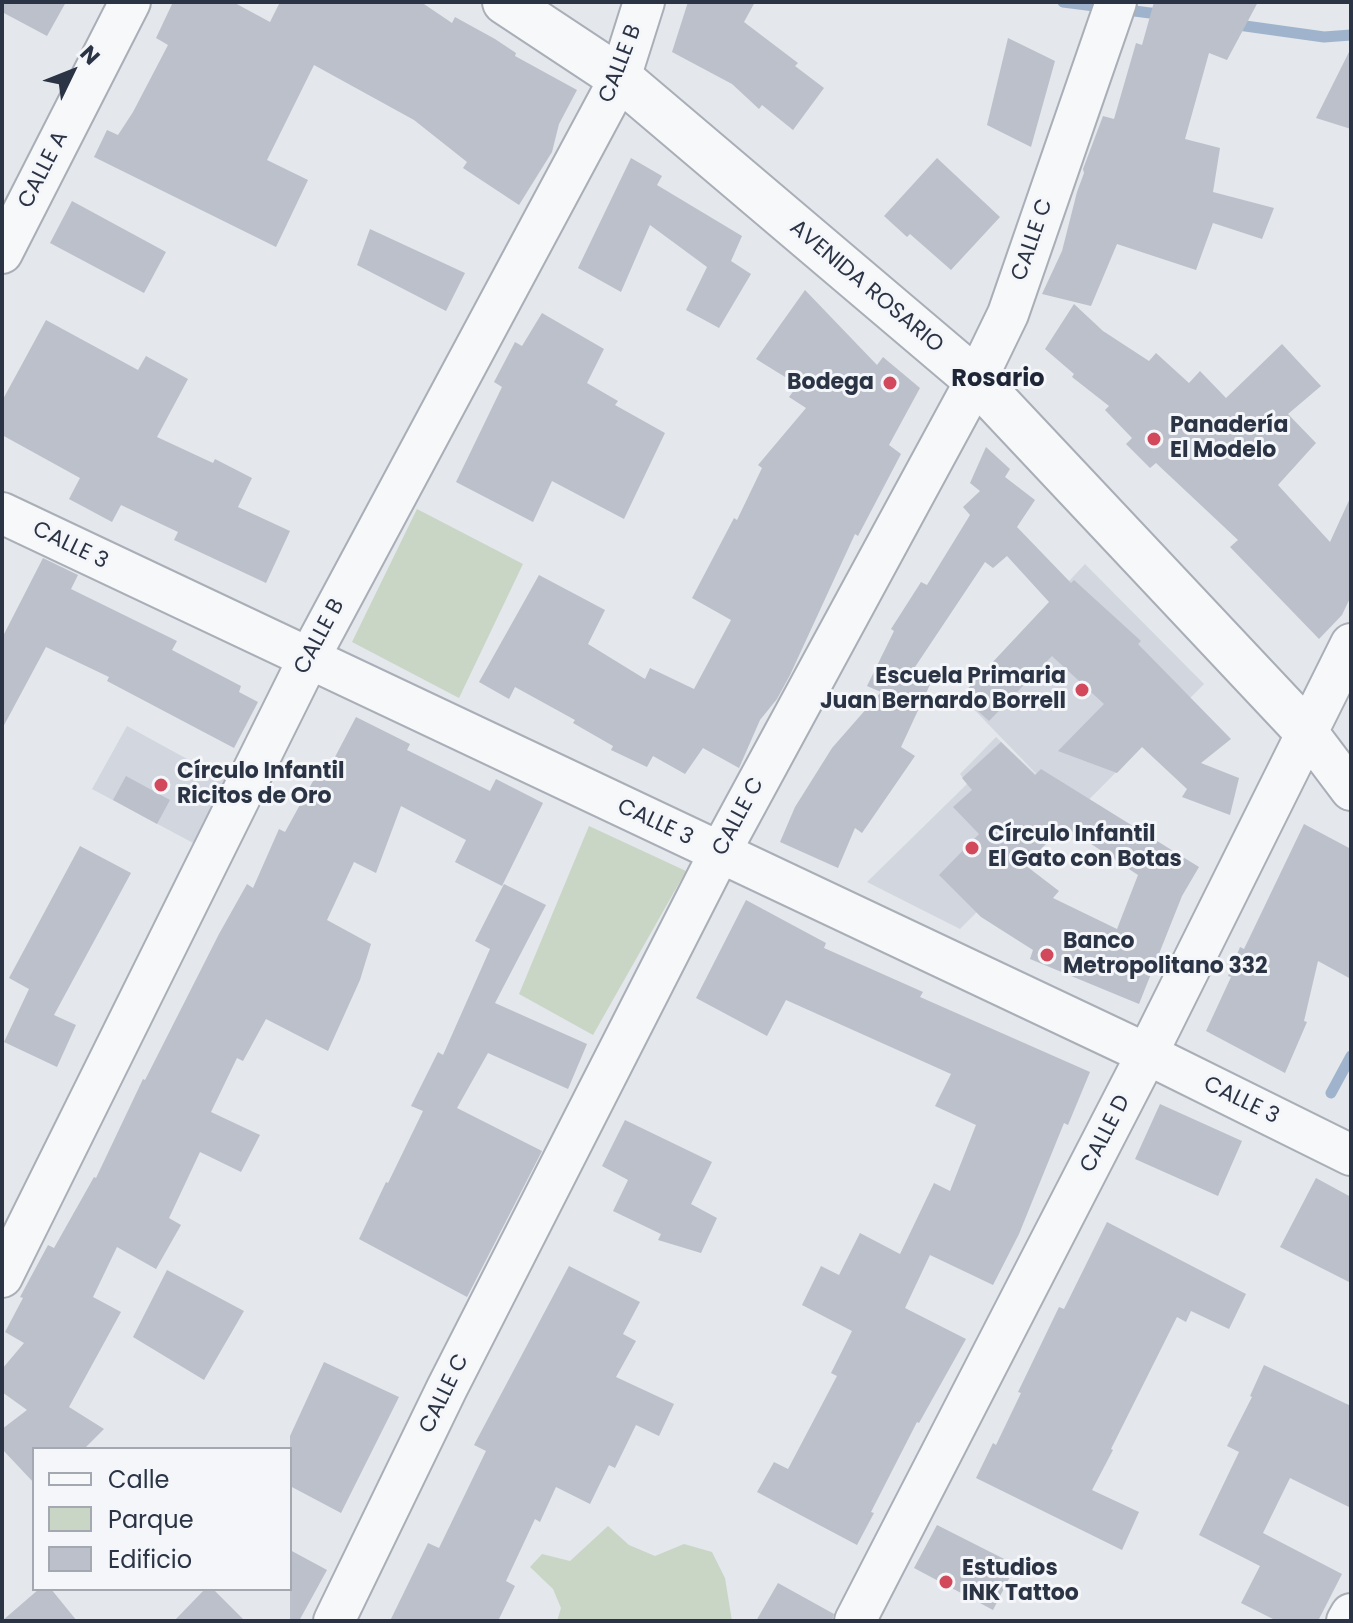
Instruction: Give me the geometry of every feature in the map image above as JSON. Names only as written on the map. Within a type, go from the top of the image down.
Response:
[{"type":"street","name":"CALLE A","points":[[2,253],[130,2]]},
{"type":"street","name":"AVENIDA ROSARIO","points":[[505,2],[620,78],[976,380],[1308,733],[1351,790]]},
{"type":"street","name":"CALLE B","points":[[2,1277],[308,660],[620,78],[644,2]]},
{"type":"street","name":"CALLE C","points":[[334,1621],[447,1388],[719,854],[976,380],[1008,314],[1116,2]]},
{"type":"street","name":"CALLE 3","points":[[2,513],[1147,1054],[1351,1155]]},
{"type":"street","name":"CALLE D","points":[[855,1621],[1147,1054],[1351,644]]},
{"type":"street","points":[[1347,1621],[1351,1614]]},
{"type":"shaded area","name":"Escuela Primaria Juan Bernardo Borrell","points":[[1085,564],[1204,684],[960,929],[867,882],[967,784],[960,774],[996,737],[1049,787],[961,696]]},
{"type":"shaded area","name":"Círculo Infantil Ricitos de Oro","points":[[127,726],[229,782],[195,844],[92,789]]},
{"type":"green space","points":[[417,509],[523,564],[459,698],[352,642]]},
{"type":"green space","points":[[589,826],[686,871],[593,1035],[519,994]]},
{"type":"green space","points":[[608,1526],[629,1545],[655,1556],[684,1544],[712,1552],[725,1578],[732,1621],[557,1621],[561,1608],[553,1589],[530,1567],[542,1554],[570,1561]]},
{"type":"building","points":[[2,2],[66,2],[47,36],[2,12]]},
{"type":"building","points":[[173,2],[233,2],[270,22],[280,2],[421,2],[452,23],[455,17],[495,39],[516,53],[515,56],[577,90],[559,124],[552,152],[519,205],[463,168],[467,162],[414,120],[314,65],[267,160],[308,180],[276,247],[94,157],[107,130],[118,135],[168,45],[156,38]]},
{"type":"building","points":[[688,2],[755,2],[744,22],[798,63],[795,66],[824,88],[793,130],[762,105],[759,109],[732,84],[672,52]]},
{"type":"building","points":[[1154,2],[1258,2],[1227,60],[1209,53],[1185,139],[1220,148],[1213,192],[1274,208],[1262,239],[1213,223],[1196,270],[1117,244],[1091,306],[1042,294],[1062,251],[1083,169],[1103,116],[1114,119],[1136,43],[1142,45]]},
{"type":"building","points":[[1008,38],[1055,61],[1031,147],[987,125]]},
{"type":"building","points":[[1351,48],[1351,129],[1316,118]]},
{"type":"building","points":[[631,158],[662,176],[657,185],[742,236],[731,261],[751,274],[719,328],[686,310],[707,267],[650,225],[621,292],[578,268]]},
{"type":"building","points":[[937,158],[1000,217],[951,270],[884,216]]},
{"type":"building","points":[[72,201],[166,252],[144,293],[50,243]]},
{"type":"building","points":[[370,229],[465,273],[446,311],[357,265]]},
{"type":"building","points":[[805,290],[877,365],[883,357],[920,388],[889,445],[901,454],[858,536],[855,534],[790,675],[777,699],[760,720],[739,768],[703,748],[685,774],[653,756],[647,767],[611,750],[613,746],[573,723],[575,720],[515,687],[509,699],[479,682],[539,575],[605,610],[588,644],[645,679],[650,668],[694,689],[731,620],[692,598],[734,518],[737,520],[762,468],[758,465],[806,408],[789,397],[798,385],[756,359]]},
{"type":"building","points":[[1074,304],[1103,331],[1149,361],[1156,353],[1189,383],[1200,371],[1226,398],[1282,344],[1321,386],[1288,414],[1316,443],[1278,485],[1330,542],[1351,496],[1351,596],[1342,615],[1319,639],[1230,547],[1238,540],[1156,463],[1150,468],[1126,444],[1132,438],[1105,410],[1109,406],[1072,377],[1074,374],[1045,349]]},
{"type":"building","points":[[542,313],[604,349],[587,383],[618,401],[615,405],[665,433],[624,519],[552,481],[533,522],[456,482],[502,387],[494,382],[515,342],[522,346]]},
{"type":"building","points":[[46,320],[138,370],[146,356],[188,379],[157,437],[213,463],[215,459],[252,478],[238,507],[290,531],[266,583],[174,540],[178,532],[121,505],[112,522],[69,499],[80,478],[2,435],[2,401]]},
{"type":"building","points":[[986,447],[1010,469],[1005,477],[1035,500],[1017,527],[1071,583],[1074,580],[1141,641],[1138,644],[1231,739],[1201,763],[1239,778],[1230,815],[1182,797],[1187,789],[1142,747],[1117,773],[1058,751],[1104,704],[1052,656],[989,721],[961,696],[1049,602],[1007,556],[993,568],[985,562],[915,667],[934,676],[901,747],[915,756],[862,833],[855,828],[838,868],[780,842],[795,807],[832,748],[881,692],[867,686],[894,631],[891,629],[921,582],[927,585],[970,515],[963,507],[980,491],[970,483]]},
{"type":"building","points":[[43,558],[78,575],[71,589],[177,641],[172,650],[241,686],[239,692],[258,702],[234,748],[107,681],[109,677],[46,647],[2,729],[2,638]]},
{"type":"building","points":[[356,717],[410,744],[407,750],[490,791],[496,779],[543,803],[502,886],[455,862],[466,840],[401,806],[376,873],[354,862],[327,920],[371,944],[360,980],[328,1051],[266,1019],[243,1061],[237,1058],[211,1112],[260,1135],[241,1172],[200,1152],[169,1218],[181,1225],[156,1269],[117,1247],[93,1297],[121,1312],[69,1407],[104,1429],[86,1447],[32,1447],[32,1481],[2,1449],[2,1429],[27,1410],[2,1392],[2,1369],[24,1343],[5,1332],[48,1245],[54,1248],[96,1178],[143,1079],[247,884],[253,888],[279,829],[285,832],[318,772],[325,776]]},
{"type":"building","points":[[1001,742],[1035,775],[1041,769],[1199,867],[1182,896],[1139,1004],[1030,959],[1033,950],[981,917],[939,875],[979,834],[953,807],[972,790],[962,778]],"holes":[[[1064,826],[1138,875],[1117,929],[1053,898],[1059,891],[1025,865]]]},
{"type":"building","points":[[126,776],[170,800],[157,824],[113,800]]},
{"type":"building","points":[[1304,824],[1351,849],[1351,979],[1318,961],[1304,1021],[1307,1022],[1285,1073],[1206,1031],[1231,977],[1228,976],[1240,947],[1244,949]]},
{"type":"building","points":[[80,846],[131,873],[54,1015],[76,1025],[57,1067],[4,1042],[29,989],[9,978]]},
{"type":"building","points":[[504,884],[546,905],[495,1003],[587,1044],[568,1089],[488,1053],[457,1108],[542,1151],[467,1297],[359,1239],[423,1111],[411,1106],[438,1052],[443,1055],[490,949],[475,941]]},
{"type":"building","points":[[746,900],[826,943],[824,948],[923,992],[920,997],[1090,1072],[1068,1125],[1064,1123],[1019,1234],[993,1285],[930,1255],[905,1308],[966,1339],[917,1422],[857,1545],[757,1492],[774,1462],[788,1469],[837,1376],[831,1373],[852,1331],[802,1305],[821,1266],[839,1275],[860,1233],[900,1254],[934,1183],[950,1191],[976,1125],[935,1106],[951,1074],[786,1000],[767,1036],[696,998]]},
{"type":"building","points":[[1160,1104],[1242,1141],[1218,1196],[1135,1159]]},
{"type":"building","points":[[625,1120],[712,1162],[691,1204],[717,1218],[701,1253],[658,1240],[661,1234],[613,1211],[628,1180],[602,1166]]},
{"type":"building","points":[[1316,1178],[1351,1197],[1351,1283],[1280,1247]]},
{"type":"building","points":[[1107,1222],[1246,1294],[1229,1329],[1191,1311],[1186,1322],[1177,1317],[1111,1449],[1092,1490],[1139,1512],[1122,1550],[976,1478],[993,1443],[996,1445],[1059,1307],[1064,1309]]},
{"type":"building","points":[[569,1266],[640,1302],[623,1334],[636,1341],[616,1377],[674,1404],[659,1436],[636,1425],[615,1468],[609,1465],[590,1504],[556,1487],[540,1522],[535,1519],[506,1581],[515,1586],[498,1621],[390,1621],[428,1543],[439,1548],[486,1451],[474,1445]]},
{"type":"building","points":[[167,1270],[244,1311],[204,1380],[133,1337]]},
{"type":"building","points":[[324,1362],[399,1397],[341,1513],[292,1487],[290,1436]]},
{"type":"building","points":[[1264,1365],[1351,1406],[1351,1508],[1290,1478],[1263,1533],[1342,1574],[1318,1621],[1277,1621],[1241,1603],[1260,1566],[1199,1535],[1239,1452],[1227,1446]]},
{"type":"building","points":[[937,1525],[1016,1565],[993,1610],[914,1568]]},
{"type":"building","points":[[292,1551],[327,1570],[299,1621],[290,1621]]},
{"type":"building","points":[[778,1583],[834,1614],[832,1621],[756,1621]]},
{"type":"building","points":[[37,1591],[53,1591],[77,1621],[2,1621]]},
{"type":"building","points":[[203,1591],[215,1591],[245,1621],[174,1621]]},
{"type":"waterway","points":[[1063,2],[1166,15]]},
{"type":"waterway","points":[[1231,24],[1324,37],[1351,35]]},
{"type":"waterway","points":[[1331,1093],[1351,1056]]},
{"type":"place","name":"Bodega","points":[[890,383]]},
{"type":"place","name":"Panadería El Modelo","points":[[1154,439]]},
{"type":"place","name":"Escuela Primaria Juan Bernardo Borrell","points":[[1082,690]]},
{"type":"place","name":"Círculo Infantil Ricitos de Oro","points":[[161,785]]},
{"type":"place","name":"Círculo Infantil El Gato con Botas","points":[[972,848]]},
{"type":"place","name":"Banco Metropolitano 332","points":[[1047,955]]},
{"type":"place","name":"Estudios INK Tattoo","points":[[946,1582]]},
{"type":"district","name":"Rosario","points":[[998,380]]}]
